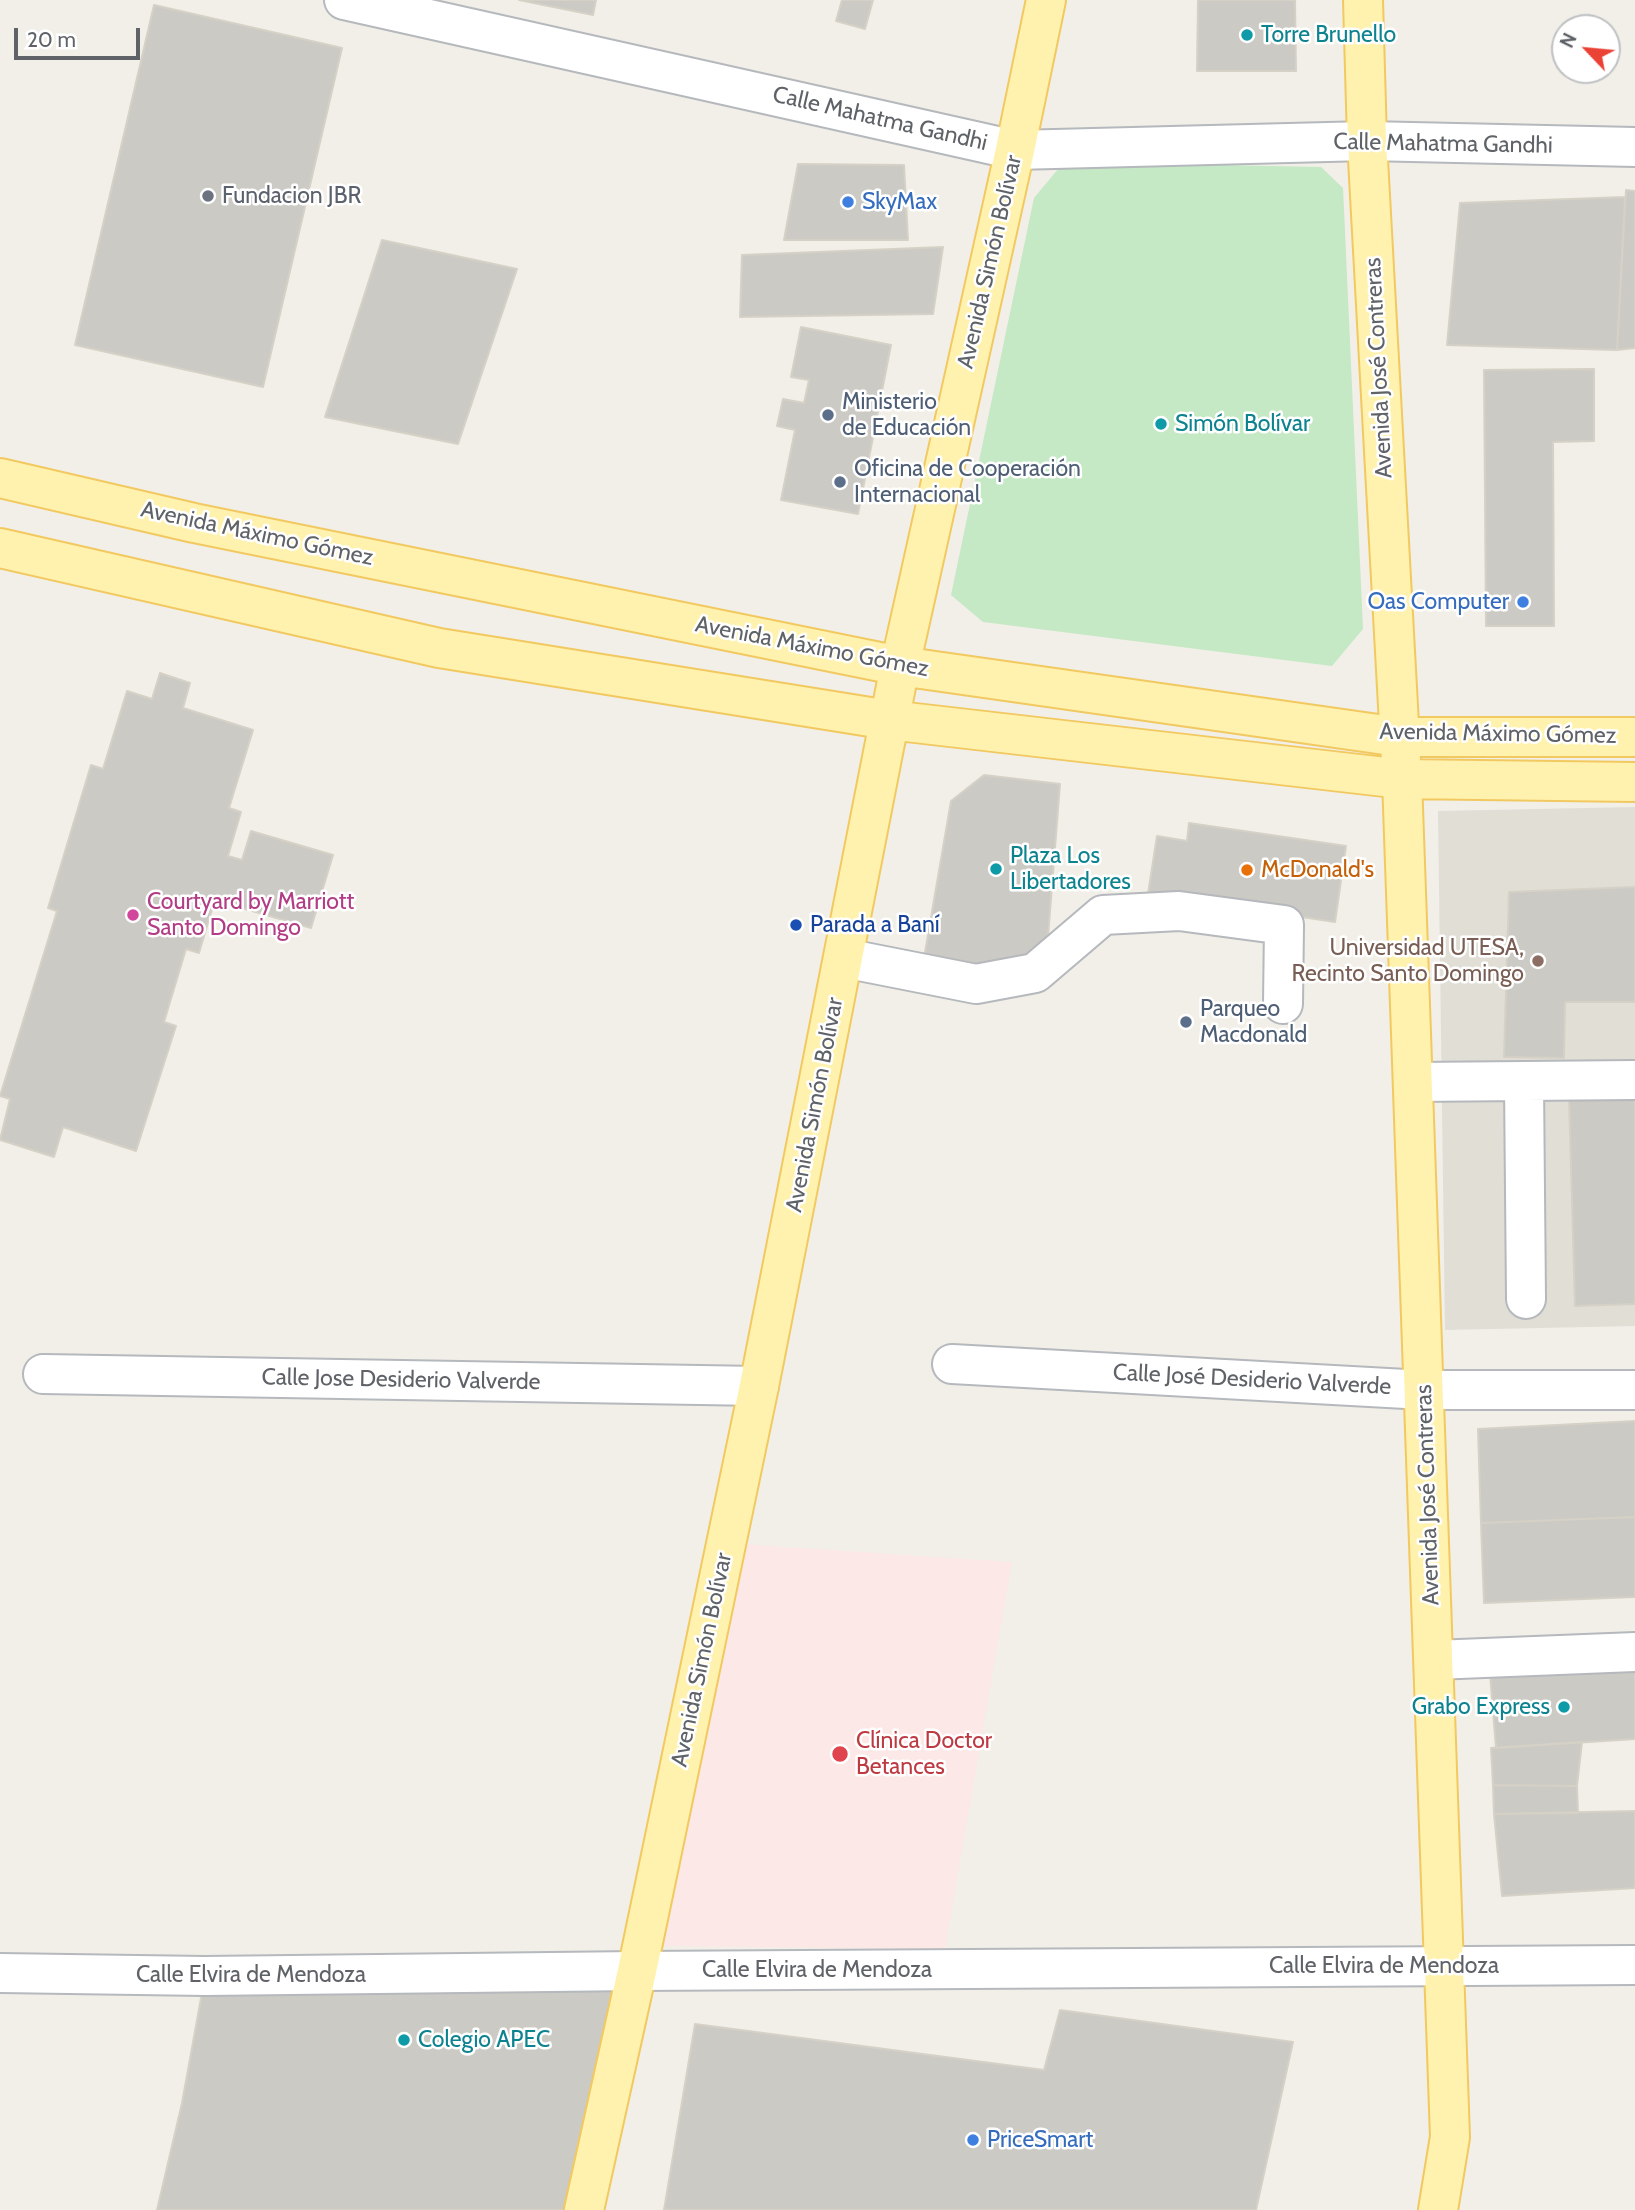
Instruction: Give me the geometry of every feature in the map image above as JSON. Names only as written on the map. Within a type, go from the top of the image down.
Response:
[{"type":"main road","name":"Avenida Simón Bolívar","points":[[584,2210],[637,1971],[758,1386],[900,666],[1046,0]]},
{"type":"main road","name":"Avenida José Contreras","points":[[1363,0],[1367,141],[1402,779],[1434,1660],[1442,1966],[1450,2137],[1438,2210]]},
{"type":"main road","name":"Avenida Máximo Gómez","points":[[0,478],[194,523],[900,666],[1399,737],[1635,737]]},
{"type":"main road","name":"Avenida Máximo Gómez","points":[[0,548],[439,648],[889,720],[1402,779],[1635,782]]},
{"type":"street","name":"Calle Mahatma Gandhi","points":[[344,0],[1015,150],[1367,141],[1635,146]]},
{"type":"street","points":[[844,958],[976,984],[1035,973],[1103,915],[1179,911],[1284,925],[1283,1004]]},
{"type":"street","points":[[1413,1083],[1635,1080]]},
{"type":"street","points":[[1524,1083],[1526,1299]]},
{"type":"street","name":"Calle José Desiderio Valverde","points":[[953,1364],[1424,1390],[1635,1390]]},
{"type":"street","name":"Calle Jose Desiderio Valverde","points":[[43,1374],[758,1386]]},
{"type":"street","points":[[1434,1660],[1635,1652]]},
{"type":"street","name":"Calle Elvira de Mendoza","points":[[0,1973],[205,1976],[1635,1965]]},
{"type":"shaded area","name":"Universidad UTESA, Recinto Santo Domingo","points":[[1635,807],[1635,1326],[1445,1330],[1438,811]]},
{"type":"shaded area","name":"Clínica Doctor Betances","points":[[742,1544],[1012,1562],[945,1949],[663,1946]]},
{"type":"green space","points":[[1064,162],[1321,167],[1343,188],[1363,629],[1332,666],[983,622],[951,595],[1034,198]]},
{"type":"building","points":[[519,0],[596,0],[593,15]]},
{"type":"building","points":[[842,0],[873,0],[865,29],[836,21]]},
{"type":"building","name":"Torre Brunello","points":[[1198,0],[1295,0],[1296,71],[1197,71]]},
{"type":"building","name":"Fundacion JBR","points":[[154,5],[342,48],[263,387],[75,345]]},
{"type":"building","name":"SkyMax","points":[[798,164],[904,165],[908,240],[784,240]]},
{"type":"building","points":[[1626,190],[1635,191],[1635,348],[1617,350]]},
{"type":"building","points":[[1625,197],[1617,350],[1447,345],[1460,203]]},
{"type":"building","points":[[382,240],[517,269],[458,444],[325,417]]},
{"type":"building","points":[[943,247],[933,314],[740,317],[742,255]]},
{"type":"building","name":"Ministerio de Educación","points":[[801,327],[891,345],[858,514],[781,500],[795,430],[777,426],[783,399],[804,403],[809,380],[791,377]]},
{"type":"building","points":[[1594,369],[1594,441],[1553,442],[1554,626],[1486,626],[1484,370]]},
{"type":"building","name":"Courtyard by Marriott Santo Domingo","points":[[160,673],[190,683],[183,708],[253,730],[229,808],[241,812],[228,856],[242,860],[251,831],[333,855],[311,928],[228,904],[226,911],[213,906],[199,953],[186,949],[164,1022],[176,1026],[136,1151],[63,1127],[54,1157],[0,1140],[10,1099],[0,1096],[57,911],[48,908],[91,765],[103,769],[127,691],[152,699]]},
{"type":"building","name":"Plaza Los Libertadores","points":[[984,775],[1060,784],[1048,937],[1006,974],[922,970],[951,801]]},
{"type":"building","name":"McDonald's","points":[[1189,823],[1346,846],[1335,922],[1148,894],[1157,836],[1187,841]]},
{"type":"building","points":[[1635,887],[1635,1002],[1565,1002],[1564,1058],[1504,1057],[1509,892]]},
{"type":"building","points":[[1635,1096],[1635,1304],[1575,1306],[1569,1098]]},
{"type":"building","points":[[1635,1421],[1635,1517],[1481,1523],[1478,1429]]},
{"type":"building","points":[[1635,1517],[1635,1597],[1484,1603],[1481,1523]]},
{"type":"building","name":"Grabo Express","points":[[1635,1662],[1635,1739],[1496,1748],[1490,1674]]},
{"type":"building","points":[[1582,1742],[1577,1786],[1493,1785],[1491,1748]]},
{"type":"building","points":[[1493,1785],[1577,1786],[1578,1813],[1494,1814]]},
{"type":"building","points":[[1635,1811],[1635,1888],[1502,1896],[1494,1814]]},
{"type":"building","name":"Colegio APEC","points":[[205,1976],[627,1977],[579,2210],[157,2210],[182,2103]]},
{"type":"building","name":"PriceSmart","points":[[1060,2010],[1293,2042],[1256,2210],[664,2210],[695,2024],[1044,2070]]},
{"type":"place","name":"Torre Brunello","points":[[1247,35]]},
{"type":"place","name":"Fundacion JBR","points":[[208,196]]},
{"type":"place","name":"SkyMax","points":[[848,202]]},
{"type":"place","name":"Ministerio de Educación","points":[[828,415]]},
{"type":"place","name":"Simón Bolívar","points":[[1161,424]]},
{"type":"place","name":"Oficina de Cooperación Internacional","points":[[840,482]]},
{"type":"place","name":"Oas Computer","points":[[1523,602]]},
{"type":"place","name":"Plaza Los Libertadores","points":[[996,869]]},
{"type":"place","name":"McDonald's","points":[[1247,870]]},
{"type":"place","name":"Courtyard by Marriott Santo Domingo","points":[[133,915]]},
{"type":"place","name":"Parada a Baní","points":[[796,925]]},
{"type":"place","name":"Universidad UTESA, Recinto Santo Domingo","points":[[1538,961]]},
{"type":"place","name":"Parqueo Macdonald","points":[[1186,1022]]},
{"type":"place","name":"Grabo Express","points":[[1564,1707]]},
{"type":"place","name":"Clínica Doctor Betances","points":[[840,1754]]},
{"type":"place","name":"Colegio APEC","points":[[404,2040]]},
{"type":"place","name":"PriceSmart","points":[[973,2140]]}]
